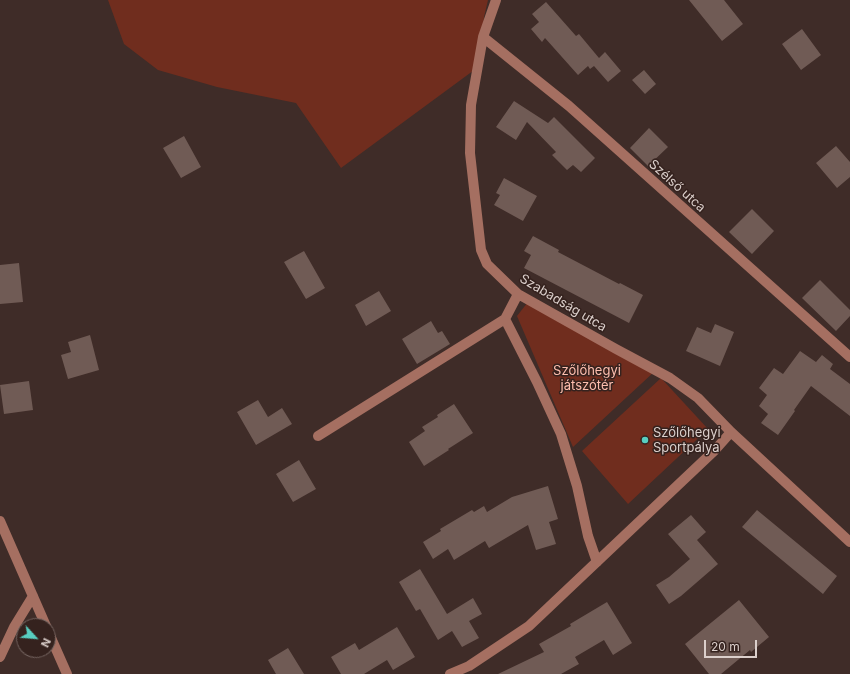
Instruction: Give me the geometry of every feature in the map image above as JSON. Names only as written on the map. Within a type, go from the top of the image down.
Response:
[{"type":"street","name":"Szabadság utca","points":[[496,0],[483,37],[471,105],[470,154],[481,250],[487,264],[518,294],[670,378],[698,398],[731,432],[850,542]]},
{"type":"street","name":"Szélső utca","points":[[483,37],[569,106],[850,357]]},
{"type":"street","points":[[318,436],[505,318],[518,294]]},
{"type":"street","points":[[505,318],[561,434],[577,486],[588,536],[597,562]]},
{"type":"street","points":[[450,674],[469,666],[529,626],[715,450],[731,432]]},
{"type":"street","points":[[0,521],[43,618]]},
{"type":"street","points":[[0,657],[14,627],[33,596]]},
{"type":"street","points":[[56,649],[67,674]]},
{"type":"green space","points":[[108,0],[488,0],[484,17],[481,65],[341,168],[296,103],[217,87],[158,70],[124,44]]},
{"type":"green space","name":"Szőlőhegyi játszótér","points":[[528,302],[655,371],[573,447],[517,316]]},
{"type":"green space","name":"Szőlőhegyi Sportpálya","points":[[661,378],[708,429],[628,504],[582,451]]},
{"type":"building","points":[[689,0],[724,0],[743,24],[722,41]]},
{"type":"building","points":[[546,2],[576,36],[579,34],[599,58],[605,52],[621,71],[608,82],[594,66],[590,69],[588,66],[578,75],[545,38],[542,42],[531,29],[539,22],[532,14]]},
{"type":"building","points":[[802,29],[821,55],[801,70],[782,44]]},
{"type":"building","points":[[644,70],[656,84],[645,94],[632,80]]},
{"type":"building","points":[[514,101],[548,123],[554,117],[595,158],[581,172],[573,165],[567,170],[552,155],[556,152],[527,122],[516,140],[496,127]]},
{"type":"building","points":[[649,128],[668,147],[648,166],[630,148]]},
{"type":"building","points":[[184,136],[201,167],[181,178],[163,148]]},
{"type":"building","points":[[836,146],[850,162],[850,177],[837,188],[816,163]]},
{"type":"building","points":[[504,178],[537,196],[523,221],[494,205],[500,195],[496,193]]},
{"type":"building","points":[[752,209],[774,231],[752,254],[729,232]]},
{"type":"building","points":[[533,236],[559,250],[558,252],[643,295],[629,323],[524,268],[531,255],[524,251]]},
{"type":"building","points":[[304,251],[325,288],[306,299],[284,262]]},
{"type":"building","points":[[19,263],[23,302],[0,304],[0,265]]},
{"type":"building","points":[[820,280],[850,310],[850,316],[836,331],[802,298]]},
{"type":"building","points":[[379,291],[391,311],[366,326],[355,305]]},
{"type":"building","points":[[431,321],[438,333],[442,331],[450,344],[417,364],[402,339]]},
{"type":"building","points":[[715,324],[734,332],[720,366],[686,351],[697,327],[711,333]]},
{"type":"building","points":[[90,335],[99,370],[68,379],[61,355],[71,352],[68,342]]},
{"type":"building","points":[[800,351],[816,362],[822,355],[833,364],[830,369],[850,384],[850,416],[811,386],[778,435],[761,423],[768,414],[759,406],[767,395],[759,388],[774,368],[783,374]]},
{"type":"building","points":[[29,381],[33,410],[4,414],[0,385]]},
{"type":"building","points":[[258,400],[268,417],[282,408],[292,424],[256,445],[237,412]]},
{"type":"building","points":[[454,404],[473,433],[424,466],[409,442],[425,431],[422,427],[438,417],[437,415]]},
{"type":"building","points":[[299,460],[316,489],[293,502],[276,474]]},
{"type":"building","points":[[548,486],[558,519],[549,522],[556,544],[536,550],[528,525],[489,548],[485,541],[454,560],[448,549],[433,559],[423,542],[441,531],[440,529],[472,510],[474,512],[484,506],[487,512],[512,497]]},
{"type":"building","points":[[757,510],[837,576],[823,594],[742,527]]},
{"type":"building","points":[[691,515],[706,532],[697,540],[718,564],[681,596],[669,604],[656,585],[669,577],[690,559],[668,534]]},
{"type":"building","points":[[420,569],[447,614],[473,598],[482,614],[469,621],[479,638],[462,647],[452,631],[438,640],[420,609],[416,611],[399,582]]},
{"type":"building","points":[[739,600],[769,637],[751,652],[750,650],[721,674],[709,674],[685,644]]},
{"type":"building","points":[[607,602],[632,643],[613,655],[604,640],[575,657],[579,664],[561,674],[498,674],[544,652],[539,644],[571,626],[570,624]]},
{"type":"building","points":[[397,627],[415,657],[393,670],[387,660],[364,674],[341,674],[331,657],[355,643],[359,650]]},
{"type":"building","points":[[288,648],[304,674],[276,674],[268,660]]},
{"type":"place","name":"Szőlőhegyi Sportpálya","points":[[645,440]]}]
